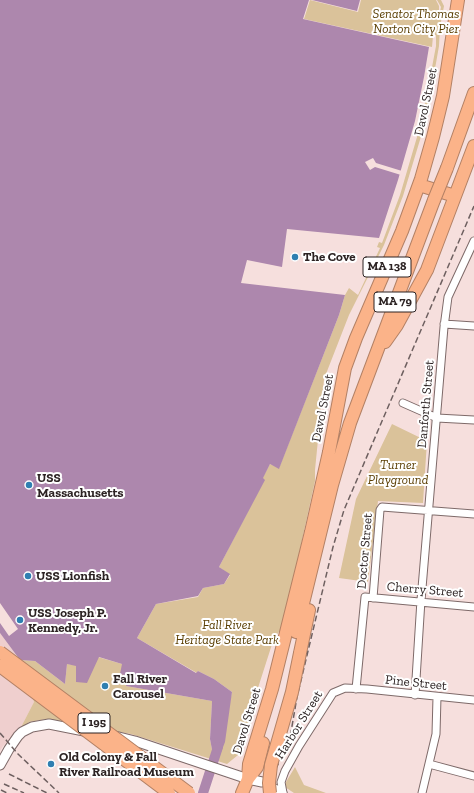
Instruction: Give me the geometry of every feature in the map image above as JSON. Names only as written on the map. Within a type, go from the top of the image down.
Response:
[{"type":"highway","name":"Davol Street","points":[[248,778],[249,764],[272,689],[311,532],[346,363],[400,236],[419,184],[442,101],[458,0]]},
{"type":"highway","name":"Davol Street","points":[[248,778],[257,766],[278,695],[332,485],[352,417],[474,93]]},
{"type":"highway","points":[[375,356],[397,325],[419,285],[474,146]]},
{"type":"highway","points":[[419,184],[454,196]]},
{"type":"highway","points":[[270,790],[269,777],[271,765],[290,698],[300,653],[329,516],[332,485]]},
{"type":"highway","name":"I 195","points":[[0,652],[189,793]]},
{"type":"highway","name":"I 195","points":[[0,666],[169,793]]},
{"type":"highway","points":[[242,793],[248,778]]},
{"type":"street","name":"Danforth Street","points":[[415,695],[421,602],[444,324],[448,297],[474,241]]},
{"type":"street","points":[[444,324],[474,326]]},
{"type":"street","points":[[403,402],[437,418],[474,420]]},
{"type":"street","name":"Doctor Street","points":[[373,598],[380,510],[382,507],[429,510]]},
{"type":"street","points":[[429,510],[474,514]]},
{"type":"street","points":[[356,689],[365,597],[373,598]]},
{"type":"street","name":"Cherry Street","points":[[373,598],[474,607]]},
{"type":"street","name":"Harbor Street","points":[[282,793],[280,784],[285,771],[333,693],[345,688],[356,689]]},
{"type":"street","name":"Pine Street","points":[[356,689],[474,700]]},
{"type":"street","points":[[422,793],[436,734],[437,697]]},
{"type":"street","points":[[0,766],[9,749],[22,732],[32,727],[53,725],[135,741],[262,782]]},
{"type":"street","points":[[429,764],[474,776]]},
{"type":"street","points":[[270,790],[282,793]]},
{"type":"shaded area","points":[[0,0],[309,0],[303,19],[429,47],[415,121],[379,238],[287,229],[282,267],[247,260],[241,283],[345,295],[339,315],[279,469],[270,464],[263,478],[265,480],[219,567],[230,574],[224,584],[203,588],[198,596],[156,604],[137,638],[196,673],[198,671],[214,679],[232,692],[225,742],[218,760],[212,758],[213,755],[210,739],[212,701],[126,686],[128,676],[120,674],[122,664],[99,657],[87,683],[76,682],[76,666],[67,664],[65,684],[35,661],[20,660],[0,633]]},
{"type":"shaded area","points":[[312,0],[360,0],[357,11]]},
{"type":"shaded area","points":[[0,633],[20,660],[34,702],[19,731],[3,746],[0,751]]},
{"type":"green space","name":"Fall River Heritage State Park","points":[[310,0],[358,12],[361,0],[436,0],[439,6],[439,17],[441,7],[437,0],[441,0],[444,6],[440,27],[439,46],[426,120],[403,196],[384,245],[349,315],[324,379],[315,481],[283,627],[274,638],[257,691],[258,702],[250,726],[238,755],[227,764],[131,734],[47,719],[29,722],[19,731],[34,702],[20,660],[35,661],[65,684],[67,664],[76,665],[98,657],[122,664],[128,676],[126,686],[212,701],[210,739],[213,755],[212,758],[218,760],[232,692],[214,679],[198,671],[197,673],[137,638],[156,604],[198,597],[203,588],[224,584],[230,575],[219,567],[264,480],[262,479],[270,464],[279,468],[339,315],[345,295],[349,288],[358,295],[380,248],[377,247],[379,242],[382,243],[400,195],[422,120],[436,46],[436,35],[433,36],[432,47],[304,19]]},
{"type":"green space","name":"Turner Playground","points":[[392,424],[427,441],[423,503],[378,501],[368,582],[339,578],[356,499]]},
{"type":"green space","points":[[295,767],[304,785],[326,793],[294,793],[285,787],[286,782]]},
{"type":"pier","points":[[373,158],[376,163],[402,171],[401,175],[375,167],[370,170],[365,162]]},
{"type":"pier","points":[[0,603],[18,629],[9,636],[0,623]]},
{"type":"waterway","points":[[203,793],[218,747]]},
{"type":"railway","points":[[264,793],[282,756],[291,732],[297,697],[333,547],[344,510],[474,206]]},
{"type":"railway","points":[[0,733],[18,754],[59,793]]},
{"type":"railway","points":[[9,774],[47,793]]},
{"type":"railway","points":[[4,784],[24,793]]},
{"type":"railway","points":[[1,790],[7,793]]},
{"type":"place","name":"The Cove","points":[[295,257]]},
{"type":"place","name":"USS Massachusetts","points":[[29,485]]},
{"type":"place","name":"USS Lionfish","points":[[28,576]]},
{"type":"place","name":"USS Joseph P. Kennedy, Jr.","points":[[20,620]]},
{"type":"place","name":"Fall River Carousel","points":[[105,686]]},
{"type":"place","name":"Old Colony & Fall River Railroad Museum","points":[[51,764]]},
{"type":"park label","name":"Senator Thomas Norton City Pier","points":[[416,22]]}]
